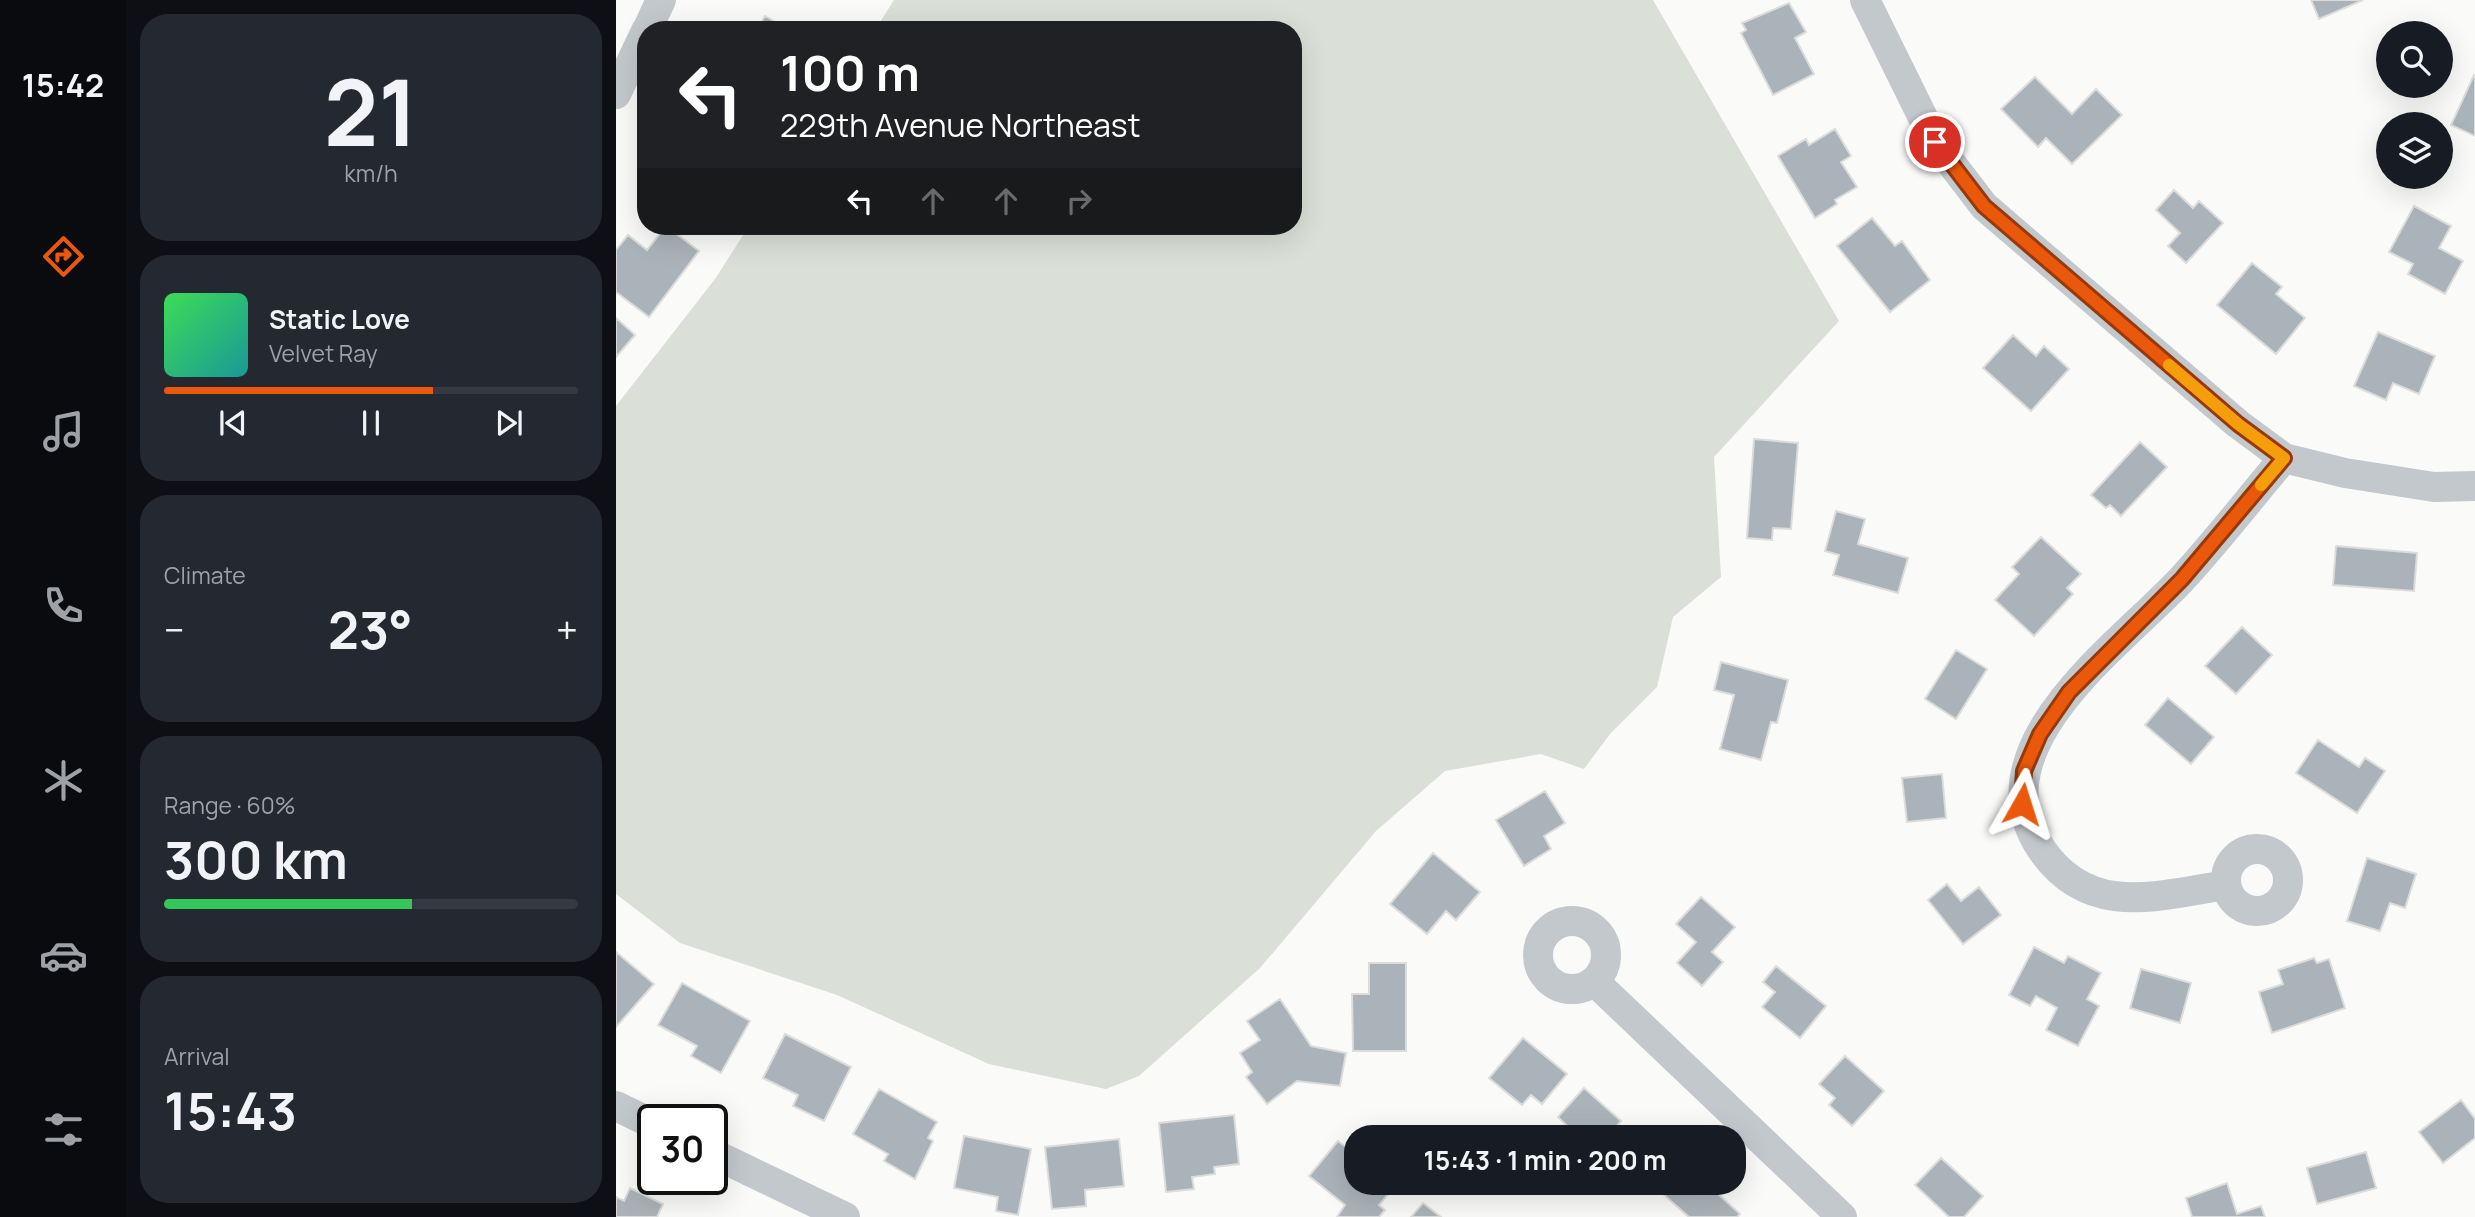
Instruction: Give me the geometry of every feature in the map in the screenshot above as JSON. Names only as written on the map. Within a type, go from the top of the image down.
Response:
[{"type":"street","points":[[651,21],[661,0]]},
{"type":"street","points":[[1866,0],[1935,142],[1984,206],[2238,424],[2284,458],[2346,473],[2434,487],[2475,486]]},
{"type":"street","points":[[616,94],[637,50]]},
{"type":"street","points":[[2226,885],[2143,899],[2109,898],[2078,885],[2052,864],[2031,834],[2022,804],[2024,771],[2040,734],[2069,692],[2182,579],[2284,458]]},
{"type":"street","points":[[1594,981],[1842,1217]]},
{"type":"street","points":[[616,1106],[637,1116]]},
{"type":"street","points":[[728,1161],[845,1217]]},
{"type":"shaded area","points":[[894,0],[1653,0],[1839,321],[1714,457],[1721,577],[1673,617],[1657,687],[1610,734],[1584,769],[1541,754],[1445,771],[1376,831],[1260,968],[1139,1076],[1106,1089],[989,1064],[837,995],[680,943],[616,894],[616,406],[715,279],[743,235],[1302,235],[1302,21],[881,21]]},
{"type":"building","points":[[2311,0],[2363,0],[2319,19]]},
{"type":"building","points":[[1789,3],[1806,32],[1795,38],[1814,74],[1773,95],[1741,33],[1746,30],[1742,23]]},
{"type":"building","points":[[2474,75],[2475,136],[2453,126]]},
{"type":"building","points":[[2035,77],[2072,114],[2096,89],[2122,115],[2072,164],[2046,138],[2038,147],[2001,109]]},
{"type":"building","points":[[1835,129],[1851,156],[1841,162],[1857,187],[1835,200],[1837,204],[1815,218],[1778,156],[1806,139],[1809,145]]},
{"type":"building","points":[[2174,190],[2193,208],[2199,201],[2223,223],[2186,263],[2168,246],[2180,233],[2156,210]]},
{"type":"building","points":[[2414,206],[2451,226],[2439,248],[2463,261],[2445,294],[2408,274],[2413,264],[2389,252]]},
{"type":"building","points":[[1872,218],[1895,246],[1902,241],[1930,280],[1890,312],[1837,246]]},
{"type":"building","points":[[628,235],[647,250],[659,235],[678,235],[699,251],[649,317],[616,292],[616,250]]},
{"type":"building","points":[[2252,263],[2282,287],[2276,294],[2305,318],[2276,354],[2217,305]]},
{"type":"building","points":[[616,318],[635,335],[616,357]]},
{"type":"building","points":[[2378,332],[2435,356],[2419,394],[2393,383],[2386,400],[2354,386]]},
{"type":"building","points":[[2013,335],[2036,356],[2044,346],[2069,369],[2031,411],[1983,368]]},
{"type":"building","points":[[1754,439],[1798,443],[1791,529],[1773,528],[1772,540],[1747,538]]},
{"type":"building","points":[[2140,442],[2167,467],[2121,516],[2110,505],[2106,508],[2091,495]]},
{"type":"building","points":[[1836,511],[1865,519],[1858,544],[1908,558],[1898,593],[1833,575],[1839,555],[1825,551]]},
{"type":"building","points":[[2041,537],[2081,574],[2067,588],[2073,594],[2034,636],[1995,600],[2019,574],[2012,567]]},
{"type":"building","points":[[2336,546],[2417,553],[2414,591],[2333,585]]},
{"type":"building","points":[[2242,627],[2272,655],[2236,694],[2205,666]]},
{"type":"building","points":[[1956,650],[1987,669],[1956,719],[1925,699]]},
{"type":"building","points":[[1721,662],[1788,680],[1777,723],[1771,722],[1761,760],[1720,749],[1734,695],[1714,690]]},
{"type":"building","points":[[2168,698],[2214,737],[2191,764],[2145,725]]},
{"type":"building","points":[[2318,740],[2359,767],[2365,758],[2385,771],[2357,813],[2296,773]]},
{"type":"building","points":[[1942,774],[1946,818],[1907,822],[1902,778]]},
{"type":"building","points":[[1545,791],[1565,823],[1544,836],[1551,849],[1524,866],[1496,820]]},
{"type":"building","points":[[1433,853],[1480,892],[1456,920],[1446,911],[1427,934],[1390,904]]},
{"type":"building","points":[[2367,858],[2416,874],[2405,908],[2390,903],[2380,931],[2347,921]]},
{"type":"building","points":[[1947,884],[1961,901],[1979,887],[2001,915],[1963,944],[1928,900]]},
{"type":"building","points":[[1701,897],[1735,927],[1712,952],[1723,962],[1702,986],[1677,963],[1696,942],[1676,924]]},
{"type":"building","points":[[2034,947],[2064,963],[2068,956],[2101,973],[2087,999],[2099,1006],[2078,1046],[2046,1030],[2057,1008],[2036,996],[2030,1006],[2009,995]]},
{"type":"building","points":[[616,952],[654,984],[616,1027]]},
{"type":"building","points":[[2314,958],[2317,963],[2329,959],[2345,1008],[2272,1033],[2259,992],[2283,984],[2278,970]]},
{"type":"building","points":[[1369,963],[1406,963],[1406,1051],[1353,1051],[1352,994],[1369,994]]},
{"type":"building","points":[[1776,966],[1826,1006],[1800,1038],[1762,1007],[1775,992],[1763,982]]},
{"type":"building","points":[[2141,969],[2191,983],[2180,1023],[2130,1008]]},
{"type":"building","points":[[682,983],[750,1021],[721,1073],[691,1056],[697,1046],[658,1025]]},
{"type":"building","points":[[1280,999],[1311,1046],[1346,1053],[1340,1086],[1297,1081],[1267,1104],[1246,1077],[1252,1072],[1240,1053],[1260,1040],[1247,1021]]},
{"type":"building","points":[[785,1034],[851,1067],[824,1121],[793,1106],[798,1095],[763,1078]]},
{"type":"building","points":[[1523,1038],[1567,1074],[1542,1104],[1531,1095],[1522,1105],[1489,1078]]},
{"type":"building","points":[[1845,1056],[1884,1091],[1852,1126],[1829,1105],[1835,1098],[1819,1084]]},
{"type":"building","points":[[1584,1088],[1621,1121],[1617,1125],[1566,1125],[1558,1117]]},
{"type":"building","points":[[879,1089],[937,1122],[928,1138],[933,1141],[915,1179],[884,1161],[888,1154],[853,1134]]},
{"type":"building","points":[[2461,1100],[2475,1119],[2475,1138],[2443,1163],[2419,1132]]},
{"type":"building","points":[[1234,1115],[1239,1164],[1214,1167],[1215,1174],[1192,1177],[1194,1189],[1166,1192],[1159,1123]]},
{"type":"building","points":[[964,1136],[1031,1149],[1018,1215],[996,1211],[998,1197],[954,1188]]},
{"type":"building","points":[[1119,1139],[1124,1186],[1085,1190],[1086,1206],[1052,1209],[1045,1147]]},
{"type":"building","points":[[1338,1141],[1344,1146],[1344,1195],[1387,1195],[1379,1205],[1385,1210],[1379,1217],[1337,1217],[1345,1205],[1309,1176]]},
{"type":"building","points":[[2366,1152],[2376,1188],[2317,1204],[2307,1168]]},
{"type":"building","points":[[1941,1158],[1983,1196],[1964,1217],[1949,1217],[1915,1185]]},
{"type":"building","points":[[2227,1183],[2237,1214],[2261,1206],[2265,1217],[2192,1217],[2186,1198]]},
{"type":"building","points":[[630,1188],[637,1191],[637,1195],[644,1195],[663,1204],[657,1217],[616,1217],[616,1197],[624,1201]]},
{"type":"building","points":[[1664,1195],[1719,1195],[1740,1214],[1737,1217],[1689,1217]]},
{"type":"building","points":[[1423,1203],[1441,1217],[1411,1217]]},
{"type":"slow traffic","points":[[2169,365],[2238,424],[2284,458],[2261,485]]},
{"type":"route","points":[[1935,142],[1984,206],[2238,424],[2284,458],[2182,579],[2069,692],[2040,734],[2024,771],[2022,804]]}]
